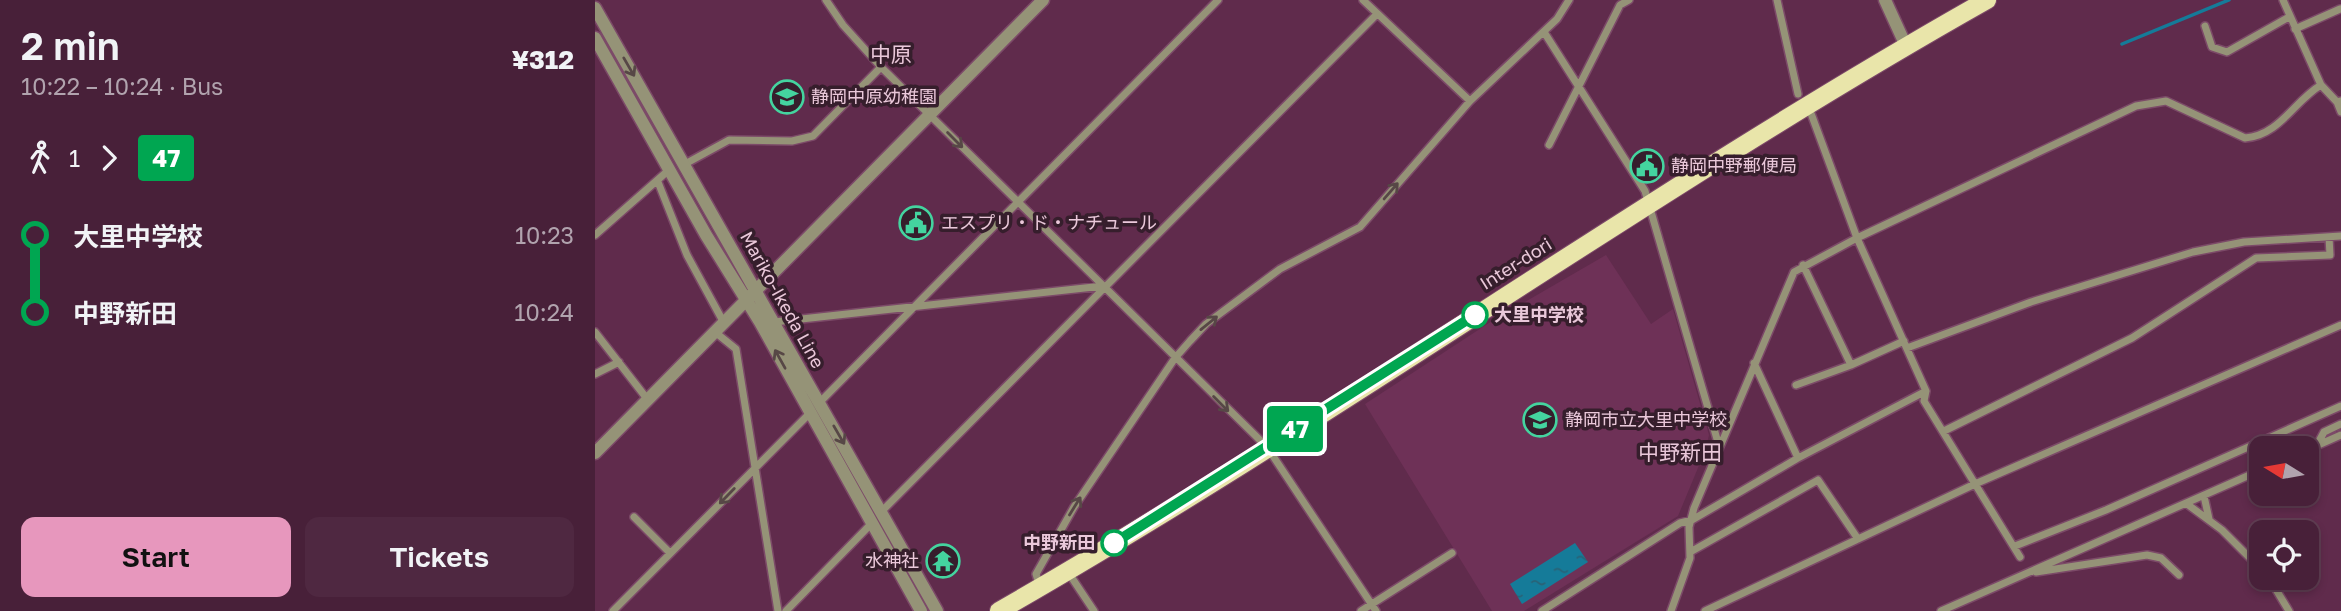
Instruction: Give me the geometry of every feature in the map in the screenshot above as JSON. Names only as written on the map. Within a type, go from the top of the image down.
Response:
[{"type":"main road","name":"Inter-dori","points":[[999,611],[1068,572],[1267,447],[1649,204],[1803,101],[1987,0]]},
{"type":"street","points":[[826,0],[843,25],[881,67],[1267,447],[1373,608]]},
{"type":"street","points":[[595,453],[1044,0]]},
{"type":"street","points":[[820,402],[1218,0]]},
{"type":"street","points":[[1363,0],[1470,102]]},
{"type":"street","points":[[1040,587],[1036,574],[1074,507],[1175,358],[1206,324],[1280,270],[1360,227],[1470,102],[1544,32],[1569,0]]},
{"type":"street","points":[[1549,145],[1620,5],[1629,0]]},
{"type":"street","points":[[1776,0],[1803,101],[1857,239],[1926,391],[1924,401],[2021,557]]},
{"type":"street","points":[[1885,0],[1906,46]]},
{"type":"street","points":[[2283,0],[2322,85],[2339,102],[2341,112]]},
{"type":"street","name":"Mariko-Ikeda Line","points":[[595,8],[937,611]]},
{"type":"street","points":[[2295,29],[2340,9]]},
{"type":"street","points":[[882,511],[1104,285],[1377,14]]},
{"type":"street","points":[[2205,26],[2212,47],[2227,52],[2289,17]]},
{"type":"street","points":[[1544,32],[1645,191],[1719,447]]},
{"type":"street","name":"Mariko-Ikeda Line","points":[[595,38],[921,611]]},
{"type":"street","points":[[685,164],[729,140],[792,141],[813,136],[881,67]]},
{"type":"street","points":[[1671,611],[1692,551],[1689,527],[1719,447],[1786,285],[1803,265],[2136,106],[2166,101],[2245,138],[2278,125],[2302,97],[2322,85]]},
{"type":"street","points":[[595,235],[671,169]]},
{"type":"street","points":[[658,182],[720,328],[736,349],[778,611]]},
{"type":"street","points":[[1796,385],[1905,344],[2193,252],[2244,242],[2341,236]]},
{"type":"street","points":[[1944,432],[2132,338],[2256,258],[2330,255],[2329,237]]},
{"type":"street","points":[[1803,265],[1851,365]]},
{"type":"street","points":[[773,322],[1104,285]]},
{"type":"street","points":[[1705,611],[1975,484],[2341,325]]},
{"type":"street","points":[[595,332],[648,400]]},
{"type":"street","points":[[595,374],[619,362]]},
{"type":"street","points":[[1754,363],[1798,458]]},
{"type":"street","points":[[1542,611],[1681,523],[1692,520],[1798,458],[1926,391]]},
{"type":"street","points":[[2015,546],[2106,510],[2341,406]]},
{"type":"street","points":[[613,611],[810,413]]},
{"type":"street","points":[[2319,442],[2323,432],[2341,424]]},
{"type":"street","points":[[2319,445],[2341,435]]},
{"type":"street","points":[[1941,611],[2249,475]]},
{"type":"street","points":[[1692,551],[1818,480],[1858,539]]},
{"type":"street","points":[[2204,496],[2210,521]]},
{"type":"street","points":[[2187,504],[2210,521],[2249,558]]},
{"type":"street","points":[[634,517],[670,553]]},
{"type":"street","points":[[786,611],[871,524]]},
{"type":"street","points":[[1361,611],[1373,608],[1452,553]]},
{"type":"street","points":[[2032,571],[2147,555],[2161,558],[2179,575]]},
{"type":"street","points":[[1068,572],[1094,611]]},
{"type":"street","points":[[2277,590],[2290,611]]},
{"type":"shaded area","name":"静岡市立大里中学校","points":[[1606,255],[1651,324],[1673,309],[1709,435],[1705,451],[1678,516],[1524,611],[1492,611],[1365,404],[1492,321]]},
{"type":"water","points":[[1575,543],[1588,562],[1522,604],[1510,584]]},
{"type":"waterway","points":[[2122,44],[2229,0]]},
{"type":"bus line","name":"47","points":[[1114,543],[1475,315]]},
{"type":"place","name":"静岡中原幼稚園","points":[[787,97]]},
{"type":"place","name":"静岡中野郵便局","points":[[1647,166]]},
{"type":"place","name":"エスプリ・ド・ナチュール","points":[[916,223]]},
{"type":"place","name":"大里中学校","points":[[1475,315]]},
{"type":"place","name":"静岡市立大里中学校","points":[[1540,420]]},
{"type":"place","name":"中野新田","points":[[1114,543]]},
{"type":"place","name":"水神社","points":[[943,561]]},
{"type":"district","name":"中原","points":[[891,55]]},
{"type":"district","name":"中野新田","points":[[1680,453]]}]
